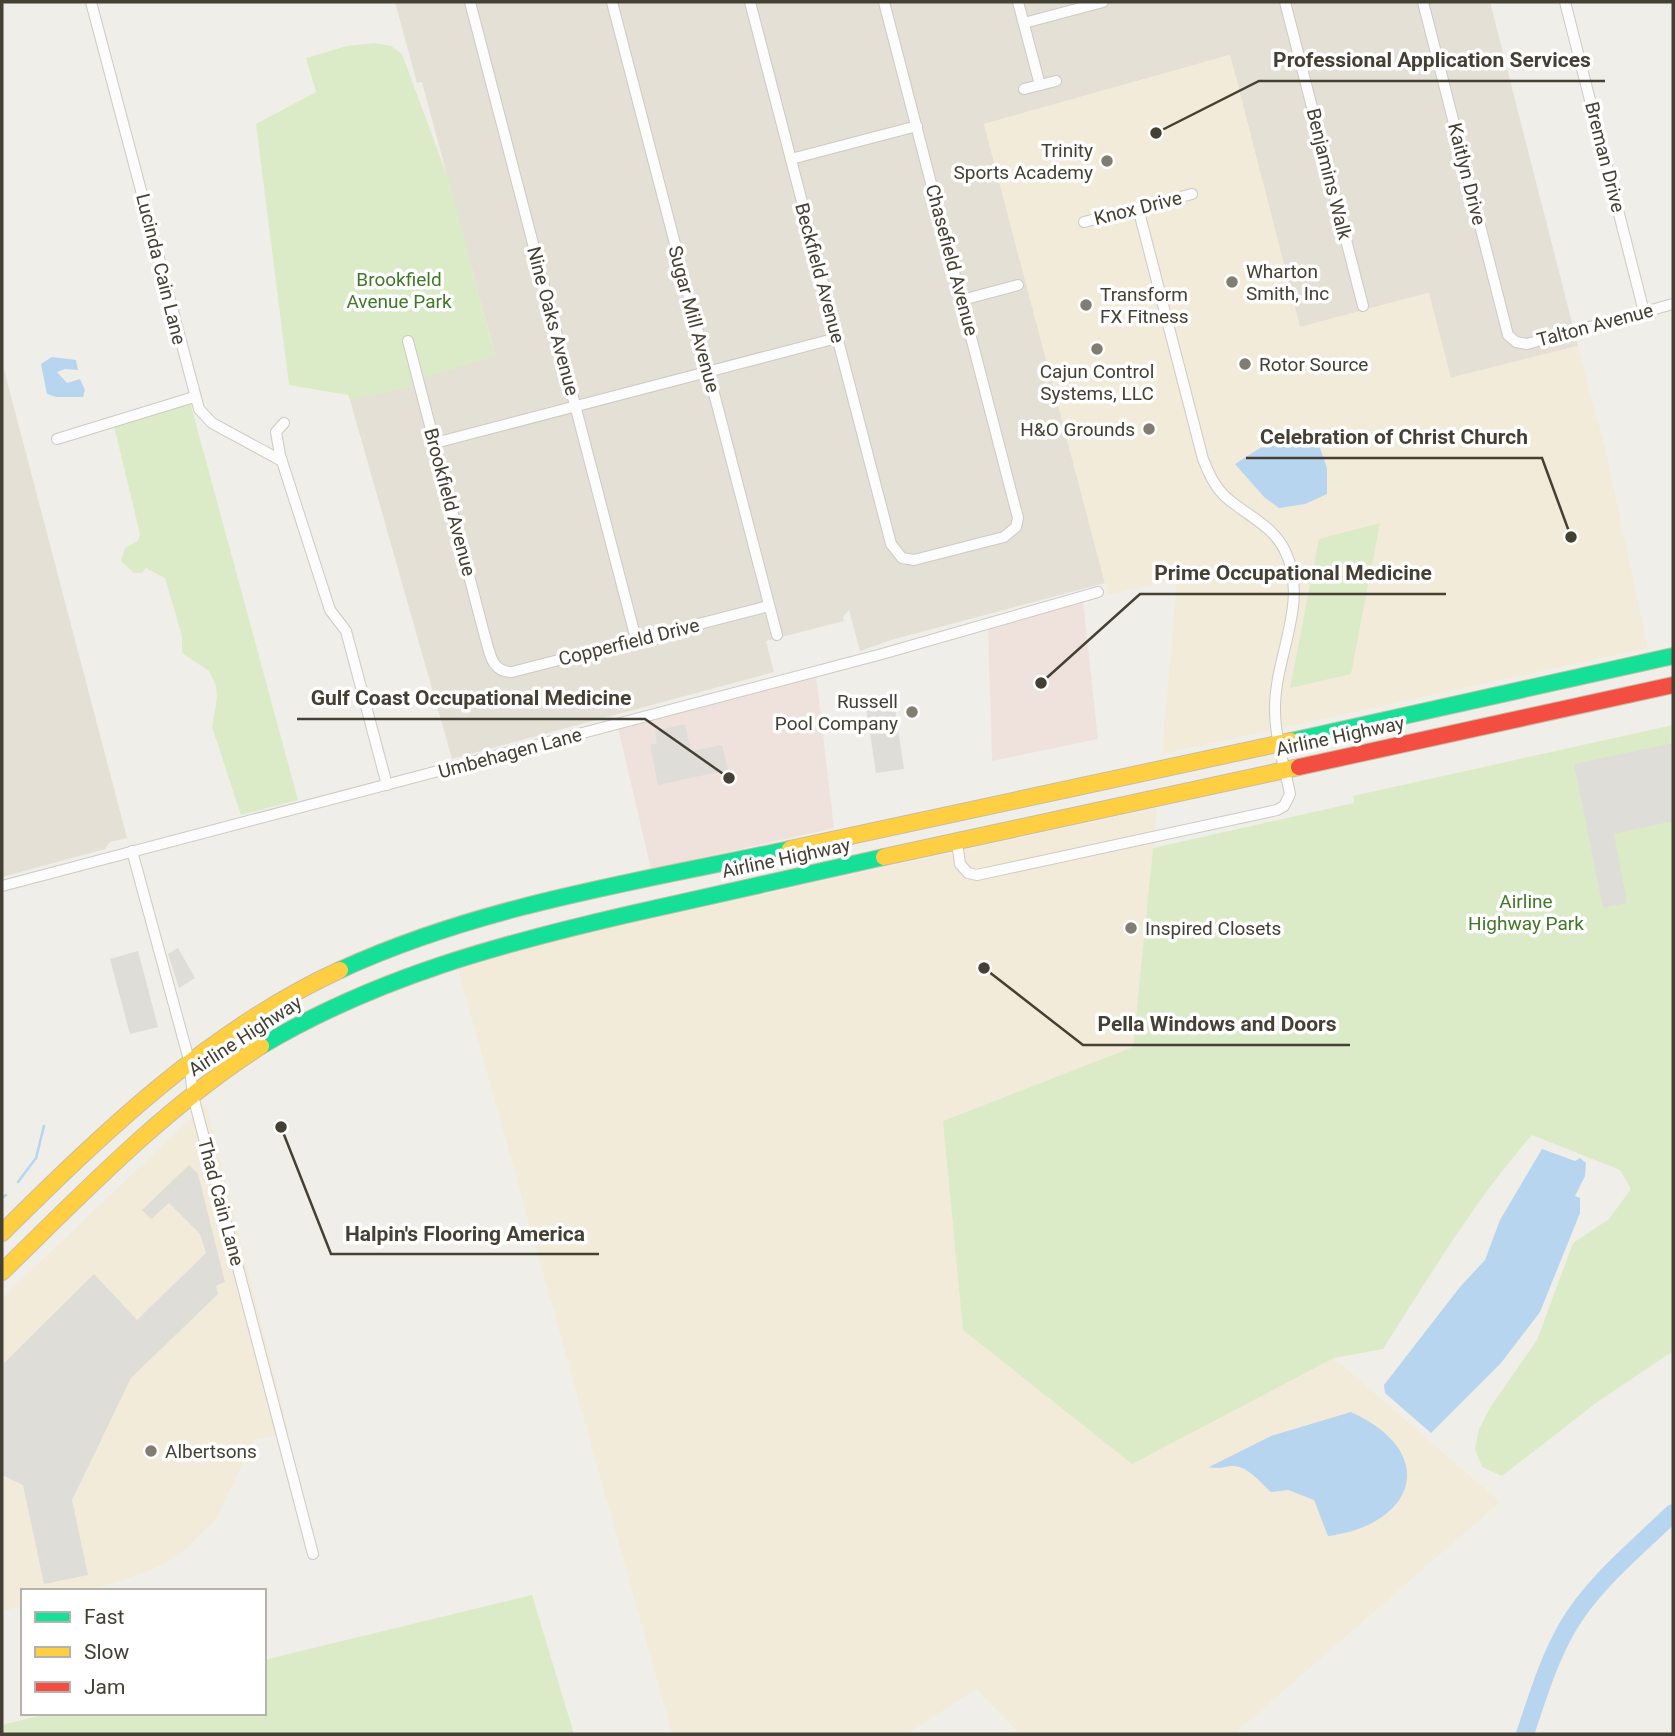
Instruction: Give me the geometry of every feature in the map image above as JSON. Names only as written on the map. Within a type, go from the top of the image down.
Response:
[{"type":"highway","name":"Airline Highway","points":[[2,1233],[154,1088],[189,1060],[257,1014],[337,971],[413,940],[479,919],[1673,656]]},
{"type":"highway","points":[[1654,660],[1666,686]]},
{"type":"highway","name":"Airline Highway","points":[[2,1272],[112,1166],[193,1096],[297,1024],[373,987],[486,947],[1666,686]]},
{"type":"highway","points":[[679,903],[678,888],[686,881],[815,852],[877,831]]},
{"type":"highway","points":[[50,1226],[46,1213],[55,1198],[154,1088]]},
{"type":"street","name":"Lucinda Cain Lane","points":[[91,2],[194,397]]},
{"type":"street","name":"Nine Oaks Avenue","points":[[470,2],[636,639]]},
{"type":"street","name":"Sugar Mill Avenue","points":[[612,2],[777,635]]},
{"type":"street","name":"Beckfield Avenue","points":[[750,2],[891,544]]},
{"type":"street","name":"Chasefield Avenue","points":[[884,2],[1018,518],[1014,529],[1004,537],[919,559],[902,558],[891,544]]},
{"type":"street","points":[[1018,2],[1040,85]]},
{"type":"street","points":[[1024,23],[1103,2]]},
{"type":"street","name":"Benjamins Walk","points":[[1285,2],[1363,306]]},
{"type":"street","name":"Kaitlyn Drive","points":[[1423,2],[1506,331],[1516,342]]},
{"type":"street","name":"Breman Drive","points":[[1565,2],[1644,312]]},
{"type":"street","points":[[1024,89],[1056,81]]},
{"type":"street","points":[[791,159],[917,126]]},
{"type":"street","name":"Knox Drive","points":[[1084,222],[1192,194]]},
{"type":"street","points":[[957,842],[960,864],[968,873],[977,875],[1284,807],[1290,794],[1274,709],[1293,603],[1294,576],[1286,551],[1273,532],[1227,499],[1213,483],[1203,459],[1138,208]]},
{"type":"street","points":[[962,300],[1018,285]]},
{"type":"street","name":"Talton Avenue","points":[[1516,342],[1536,342],[1569,330],[1673,304]]},
{"type":"street","points":[[435,443],[837,338]]},
{"type":"street","name":"Brookfield Avenue","points":[[408,341],[492,662]]},
{"type":"street","points":[[57,439],[194,397],[199,409],[212,423],[282,461]]},
{"type":"street","points":[[284,423],[276,432],[282,461],[330,610],[346,631],[387,785]]},
{"type":"street","name":"Umbehagen Lane","points":[[2,886],[882,654],[1098,592]]},
{"type":"street","name":"Copperfield Drive","points":[[492,662],[499,669],[512,672],[769,606]]},
{"type":"street","name":"Thad Cain Lane","points":[[132,851],[189,1060],[193,1096],[313,1554]]},
{"type":"shaded area","points":[[395,2],[1490,2],[1578,346],[1450,378],[1428,293],[1300,327],[1230,55],[984,124],[1105,583],[891,640],[860,651],[849,610],[843,617],[844,621],[766,641],[774,672],[452,759],[350,400],[495,355],[422,82],[417,83]]},
{"type":"shaded area","points":[[1230,55],[1300,327],[1429,293],[1451,378],[1578,346],[1607,456],[1648,648],[1162,754],[1177,579],[1108,595],[984,124]]},
{"type":"shaded area","points":[[2,362],[127,838],[110,842],[105,849],[2,877]]},
{"type":"shaded area","points":[[1083,601],[1098,739],[992,761],[988,628]]},
{"type":"shaded area","points":[[816,675],[834,828],[651,869],[618,728]]},
{"type":"shaded area","points":[[894,702],[904,769],[876,773],[866,707]]},
{"type":"shaded area","points":[[685,724],[691,751],[722,745],[728,770],[658,785],[650,745],[657,743],[655,731]]},
{"type":"shaded area","points":[[1673,743],[1673,821],[1614,834],[1627,903],[1603,908],[1574,764]]},
{"type":"shaded area","points":[[1157,808],[1133,1047],[943,1121],[1333,1357],[1500,1502],[1234,1734],[1020,1734],[976,1689],[907,1734],[672,1734],[457,966],[554,940]]},
{"type":"shaded area","points":[[178,948],[195,978],[179,988],[168,954]]},
{"type":"shaded area","points":[[138,951],[158,1027],[130,1034],[110,959]]},
{"type":"shaded area","points":[[206,1104],[289,1433],[254,1440],[216,1519],[187,1548],[167,1562],[144,1573],[93,1589],[21,1589],[21,1606],[2,1611],[2,1298]]},
{"type":"shaded area","points":[[189,1165],[198,1174],[225,1282],[216,1286],[218,1294],[131,1378],[72,1500],[88,1575],[44,1584],[23,1485],[2,1475],[2,1365],[94,1274],[137,1320],[206,1253],[200,1234],[169,1203],[151,1219],[142,1210]]},
{"type":"green space","name":"Brookfield Avenue Park","points":[[375,43],[391,46],[402,54],[449,181],[495,356],[410,382],[411,387],[350,400],[348,395],[289,385],[256,124],[316,92],[306,58],[347,46]]},
{"type":"green space","points":[[190,402],[298,800],[241,815],[212,727],[217,698],[216,686],[209,671],[182,653],[182,636],[165,578],[146,568],[142,573],[134,573],[121,561],[125,548],[138,541],[140,534],[114,426]]},
{"type":"green space","points":[[1380,523],[1351,674],[1290,688],[1319,539]]},
{"type":"green space","name":"Airline Highway Park","points":[[1673,725],[1673,1351],[1596,1403],[1502,1476],[1482,1467],[1475,1449],[1479,1429],[1491,1406],[1537,1340],[1573,1243],[1609,1219],[1631,1189],[1620,1170],[1532,1135],[1472,1212],[1383,1349],[1334,1358],[1132,1464],[963,1330],[943,1121],[1133,1047],[1153,848],[1354,803],[1353,796]]},
{"type":"green space","points":[[532,1595],[574,1734],[2,1734],[2,1725],[42,1715],[266,1715],[266,1660]]},
{"type":"water","points":[[52,357],[76,360],[78,370],[65,369],[57,372],[67,383],[80,379],[85,390],[83,397],[56,397],[47,394],[41,364]]},
{"type":"water","points":[[1306,438],[1319,445],[1327,468],[1327,494],[1305,504],[1279,508],[1265,498],[1235,464],[1260,448]]},
{"type":"water","points":[[1542,1149],[1575,1161],[1580,1158],[1586,1163],[1585,1176],[1575,1196],[1580,1198],[1580,1213],[1540,1312],[1501,1363],[1431,1433],[1385,1393],[1384,1385],[1460,1287],[1485,1260],[1500,1220]]},
{"type":"water","points":[[1351,1412],[1379,1429],[1398,1447],[1406,1466],[1406,1485],[1397,1503],[1381,1518],[1358,1529],[1328,1536],[1314,1500],[1288,1490],[1271,1492],[1253,1475],[1238,1466],[1209,1467],[1271,1436]]},
{"type":"waterway","points":[[18,1182],[36,1158],[44,1126]]},
{"type":"waterway","points":[[2,1198],[6,1195]]},
{"type":"waterway","points":[[1525,1734],[1554,1654],[1577,1612],[1616,1567],[1673,1513]]},
{"type":"traffic: fast","points":[[1291,741],[1673,656]]},
{"type":"traffic: fast","points":[[340,970],[394,947],[505,912],[619,884],[790,849]]},
{"type":"traffic: fast","points":[[261,1046],[349,1000],[440,965],[630,914],[884,857]]},
{"type":"traffic: slow","points":[[790,849],[1291,741]]},
{"type":"traffic: slow","points":[[884,857],[1299,767]]},
{"type":"traffic: slow","points":[[2,1233],[79,1158],[160,1086],[202,1053],[292,994],[340,970]]},
{"type":"traffic: slow","points":[[2,1272],[158,1124],[225,1070],[261,1046]]},
{"type":"traffic: jam","points":[[1299,767],[1673,685]]},
{"type":"place","name":"Professional Application Services","points":[[1156,133]]},
{"type":"place","name":"Trinity Sports Academy","points":[[1107,161]]},
{"type":"place","name":"Wharton Smith, Inc","points":[[1232,282]]},
{"type":"place","name":"Transform FX Fitness","points":[[1086,305]]},
{"type":"place","name":"Cajun Control Systems, LLC","points":[[1097,349]]},
{"type":"place","name":"Rotor Source","points":[[1245,364]]},
{"type":"place","name":"H&O Grounds","points":[[1149,429]]},
{"type":"place","name":"Celebration of Christ Church","points":[[1571,537]]},
{"type":"place","name":"Prime Occupational Medicine","points":[[1041,683]]},
{"type":"place","name":"Russell Pool Company","points":[[912,712]]},
{"type":"place","name":"Gulf Coast Occupational Medicine","points":[[729,778]]},
{"type":"place","name":"Inspired Closets","points":[[1131,928]]},
{"type":"place","name":"Pella Windows and Doors","points":[[984,968]]},
{"type":"place","name":"Halpin's Flooring America","points":[[281,1127]]},
{"type":"place","name":"Albertsons","points":[[151,1451]]}]
